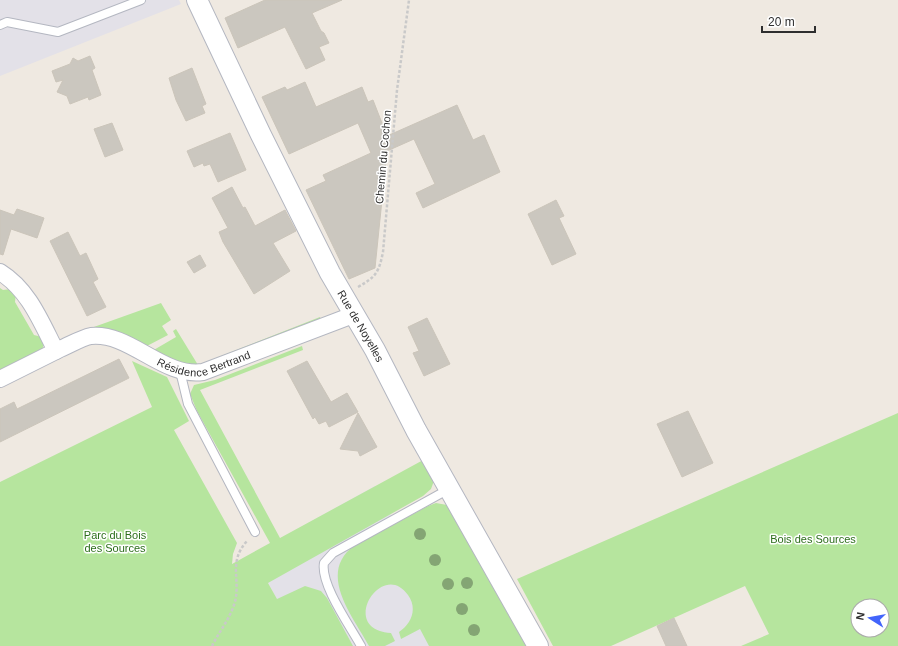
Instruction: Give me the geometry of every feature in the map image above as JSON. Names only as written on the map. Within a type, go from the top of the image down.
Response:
[{"type":"street","name":"Rue de Noyelles","points":[[197,0],[261,135],[342,297],[538,646]]},
{"type":"street","points":[[0,272],[15,284],[30,301],[56,351]]},
{"type":"street","name":"Résidence Bertrand","points":[[0,379],[56,351],[89,337],[104,337],[122,343],[180,371],[195,373],[212,370],[353,315]]},
{"type":"lane","points":[[0,24],[7,22],[58,32],[141,0]]},
{"type":"lane","points":[[180,371],[188,404],[255,532]]},
{"type":"lane","points":[[361,646],[331,591],[323,569],[324,563],[333,553],[449,489]]},
{"type":"path","name":"Chemin du Cochon","points":[[342,297],[369,282],[379,271],[384,252],[397,90],[409,0]]},
{"type":"path","points":[[212,646],[234,604],[236,562],[239,550],[255,532]]},
{"type":"shaded area","points":[[0,0],[179,0],[181,4],[0,76]]},
{"type":"shaded area","points":[[375,486],[463,646],[303,646],[252,554]]},
{"type":"green space","points":[[0,288],[3,290],[11,289],[16,293],[15,302],[34,335],[42,337],[44,344],[42,350],[0,372]]},
{"type":"green space","points":[[161,303],[171,320],[162,326],[168,335],[145,347],[92,330],[91,328]]},
{"type":"green space","points":[[320,317],[321,320],[206,364],[199,365]]},
{"type":"green space","points":[[176,329],[198,365],[187,366],[152,351],[176,337],[173,331]]},
{"type":"green space","name":"Parc du Bois des Sources","points":[[302,346],[303,350],[200,390],[280,538],[425,459],[435,478],[431,489],[423,496],[268,583],[277,599],[305,586],[321,591],[327,598],[353,646],[0,646],[0,482],[152,407],[132,361],[167,377],[189,421],[174,430],[237,543],[233,554],[232,564],[270,543],[197,411],[190,394],[194,385],[215,380]]},
{"type":"green space","name":"Bois des Sources","points":[[898,413],[898,646],[741,646],[769,634],[745,586],[611,646],[553,646],[517,579]]},
{"type":"green space","points":[[436,503],[447,505],[529,646],[429,646],[420,629],[401,639],[399,632],[407,625],[412,616],[413,611],[411,600],[408,595],[398,586],[387,585],[377,590],[370,599],[366,610],[367,621],[375,629],[391,633],[395,641],[385,646],[369,646],[341,595],[338,581],[338,568],[344,556],[355,545]]},
{"type":"building","points":[[265,0],[342,0],[312,13],[329,43],[319,47],[325,60],[306,69],[285,27],[238,48],[225,18]]},
{"type":"building","points":[[90,56],[95,68],[92,70],[101,95],[89,100],[88,97],[70,104],[67,96],[57,92],[63,80],[56,82],[52,71],[70,64],[73,58],[78,61]]},
{"type":"building","points":[[192,68],[206,104],[202,106],[205,113],[186,121],[176,100],[169,78]]},
{"type":"building","points":[[305,82],[316,107],[362,87],[368,102],[373,100],[387,136],[457,105],[473,140],[484,135],[500,172],[423,208],[416,193],[435,184],[414,139],[387,151],[375,268],[349,279],[306,190],[326,181],[323,175],[371,153],[358,123],[289,154],[262,97],[285,87],[287,90]]},
{"type":"building","points":[[112,123],[123,150],[105,157],[94,129]]},
{"type":"building","points":[[230,133],[246,170],[218,182],[210,164],[204,166],[203,163],[194,167],[187,151]]},
{"type":"building","points":[[232,187],[255,226],[285,210],[296,231],[273,243],[290,271],[254,294],[223,242],[219,232],[228,228],[212,198]]},
{"type":"building","points":[[556,200],[564,216],[559,218],[576,254],[552,265],[528,214]]},
{"type":"building","points":[[17,209],[44,218],[37,238],[11,229],[3,255],[0,254],[0,210],[14,215]]},
{"type":"building","points":[[68,232],[80,256],[86,253],[98,279],[93,282],[106,307],[87,316],[50,241]]},
{"type":"building","points":[[200,255],[206,266],[194,273],[187,262]]},
{"type":"building","points":[[427,318],[450,364],[424,376],[413,353],[419,351],[408,327]]},
{"type":"building","points":[[119,359],[129,378],[0,442],[0,409],[14,402],[17,409]]},
{"type":"building","points":[[307,361],[331,402],[347,393],[358,412],[329,427],[326,421],[319,424],[315,417],[313,419],[287,371]]},
{"type":"building","points":[[688,411],[713,463],[682,477],[657,424]]},
{"type":"building","points":[[358,413],[377,447],[360,456],[358,451],[340,449]]},
{"type":"building","points":[[674,618],[687,646],[666,646],[657,626]]}]
